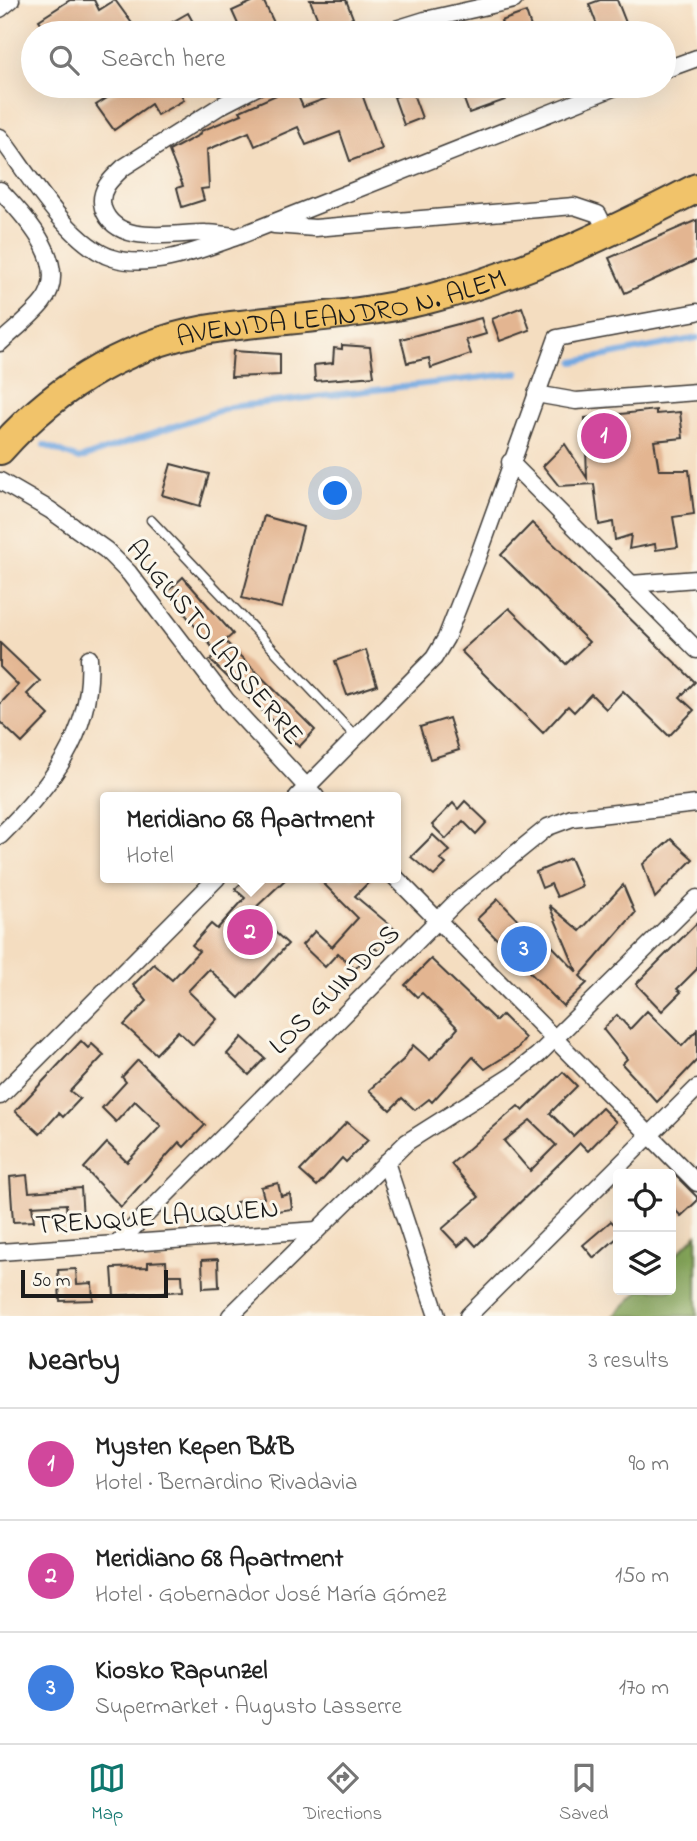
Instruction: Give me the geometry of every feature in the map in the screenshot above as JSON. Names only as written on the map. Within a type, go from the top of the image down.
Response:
[{"type":"highway","name":"AVENIDA LEANDRO N. ALEM","points":[[0,450],[40,410],[76,381],[119,357],[169,338],[221,327],[371,311],[491,281],[608,234],[697,188]]},
{"type":"street","points":[[0,9],[11,0]]},
{"type":"street","points":[[422,21],[514,0]]},
{"type":"street","points":[[676,66],[697,58]]},
{"type":"street","points":[[236,98],[124,167],[112,178],[102,197],[110,220],[122,229],[149,236],[206,233],[239,236]]},
{"type":"street","points":[[0,137],[60,216],[92,249],[114,259],[137,261],[179,256],[239,236],[588,98]]},
{"type":"street","points":[[0,190],[41,239],[51,264],[51,284],[44,301],[0,343]]},
{"type":"street","points":[[268,225],[315,228],[574,206],[598,214],[608,234]]},
{"type":"street","points":[[309,792],[356,737],[434,658],[446,638],[557,338],[697,312]]},
{"type":"street","points":[[536,394],[576,401],[697,392]]},
{"type":"street","points":[[510,462],[697,650]]},
{"type":"street","name":"AUGUSTO LASSERRE","points":[[0,481],[51,510],[106,550],[129,573],[227,701],[305,792]]},
{"type":"street","points":[[631,584],[697,579]]},
{"type":"street","points":[[0,836],[34,803],[56,775],[72,744],[87,700],[89,658]]},
{"type":"street","name":"LOS GUINDOS","points":[[117,1244],[469,890],[558,821],[697,804]]},
{"type":"street","points":[[0,1096],[212,883]]},
{"type":"street","points":[[401,883],[697,1183]]},
{"type":"street","points":[[230,1316],[407,1142],[513,1075],[555,1040],[697,898]]},
{"type":"street","points":[[468,1316],[697,1088]]},
{"type":"street","points":[[386,1163],[437,1316]]},
{"type":"street","name":"TRENQUE LAUQUEN","points":[[0,1252],[317,1230]]},
{"type":"lane","points":[[151,520],[356,737]]},
{"type":"green space","points":[[697,1234],[697,1316],[614,1316],[635,1295],[676,1295],[676,1255]]},
{"type":"building","points":[[70,0],[94,0],[99,10],[115,0],[130,21],[40,21]]},
{"type":"building","points":[[256,0],[263,0],[273,21],[237,21],[232,11]]},
{"type":"building","points":[[310,0],[346,0],[353,18],[345,21],[318,21]]},
{"type":"building","points":[[600,0],[617,0],[625,21],[595,21],[589,4]]},
{"type":"building","points":[[526,12],[529,21],[501,21]]},
{"type":"building","points":[[188,13],[192,21],[174,21]]},
{"type":"building","points":[[107,98],[184,100],[157,115],[151,104],[114,130],[96,105]]},
{"type":"building","points":[[269,98],[299,98],[303,107],[327,98],[363,98],[382,149],[350,161],[340,132],[306,145],[298,127],[255,146],[249,132],[207,150],[209,188],[201,189],[204,200],[182,207],[177,188],[183,186],[169,151],[199,135],[201,131],[242,114],[240,111]]},
{"type":"building","points":[[394,98],[415,98],[422,118],[404,125]]},
{"type":"building","points":[[463,98],[505,100],[469,113]]},
{"type":"building","points":[[697,220],[697,260],[625,293],[609,258]]},
{"type":"building","points":[[522,307],[530,330],[500,341],[492,319]]},
{"type":"building","points":[[481,318],[486,334],[466,340],[471,354],[431,368],[429,358],[407,363],[401,339]]},
{"type":"building","points":[[342,345],[370,347],[374,376],[315,381],[314,365],[333,363],[334,348],[342,349]]},
{"type":"building","points":[[233,351],[280,354],[280,375],[231,377]]},
{"type":"building","points":[[656,410],[656,414],[680,412],[683,438],[654,441],[659,470],[689,470],[694,514],[673,517],[678,547],[656,550],[655,544],[629,549],[631,535],[615,540],[613,522],[599,525],[594,484],[559,486],[543,466],[565,444],[587,478],[585,418]]},
{"type":"building","points":[[171,464],[209,474],[200,506],[162,495]]},
{"type":"building","points":[[264,516],[303,527],[282,608],[242,598]]},
{"type":"building","points":[[532,523],[695,682],[680,697],[694,710],[669,736],[623,691],[606,709],[591,694],[574,712],[568,706],[543,733],[461,651],[509,608],[566,664],[589,642],[501,555]]},
{"type":"building","points":[[183,577],[233,634],[225,641],[315,730],[299,747],[210,660],[217,653],[167,592]]},
{"type":"building","points":[[0,643],[40,681],[27,694],[49,715],[22,743],[0,722],[0,704],[18,685],[0,667]]},
{"type":"building","points":[[366,650],[377,685],[347,695],[335,661]]},
{"type":"building","points":[[449,718],[459,750],[430,759],[420,727]]},
{"type":"building","points":[[465,801],[487,822],[476,834],[463,821],[446,839],[432,825],[453,803],[458,809]]},
{"type":"building","points":[[433,835],[450,851],[440,859],[446,864],[434,876],[411,857]]},
{"type":"building","points":[[671,839],[693,859],[655,898],[643,864]]},
{"type":"building","points":[[570,858],[582,886],[557,897],[551,884],[542,888],[536,872]]},
{"type":"building","points":[[242,883],[282,883],[252,911],[288,944],[239,998],[209,969],[188,991],[217,1019],[193,1045],[178,1031],[156,1054],[124,1025],[147,1001],[133,985],[154,964],[172,980],[199,951],[192,945],[211,924],[217,929],[245,898],[235,889]]},
{"type":"building","points":[[323,883],[368,883],[355,896],[397,931],[379,952],[375,948],[355,969],[338,953],[325,967],[302,945],[315,931],[332,947],[358,918]]},
{"type":"building","points":[[623,885],[635,913],[580,976],[587,983],[563,1006],[477,919],[498,899],[526,928],[531,924],[577,972],[549,905],[580,931]]},
{"type":"building","points":[[697,923],[697,969],[677,989],[681,992],[662,1011],[636,984]]},
{"type":"building","points":[[431,959],[496,1021],[502,1015],[525,1038],[517,1049],[485,1069],[473,1057],[432,1102],[429,1099],[415,1110],[402,1098],[390,1110],[369,1090],[403,1060],[413,1045],[430,1060],[458,1028],[422,993],[417,997],[405,985]]},
{"type":"building","points":[[647,1011],[682,1046],[697,1030],[697,1060],[657,1102],[622,1064],[627,1059],[603,1029],[617,1015],[630,1029]]},
{"type":"building","points":[[242,1037],[265,1058],[249,1075],[227,1054]]},
{"type":"building","points":[[81,1041],[88,1048],[92,1044],[104,1055],[70,1091],[80,1099],[63,1117],[59,1113],[40,1134],[15,1111]]},
{"type":"building","points":[[138,1060],[205,1125],[184,1147],[179,1142],[121,1207],[84,1168],[107,1143],[127,1162],[161,1126],[135,1101],[116,1122],[102,1108],[126,1082],[122,1077]]},
{"type":"building","points":[[563,1072],[577,1086],[550,1113],[573,1136],[602,1108],[616,1122],[588,1151],[580,1143],[476,1246],[468,1237],[458,1246],[442,1229],[479,1197],[451,1164],[518,1106],[523,1111]],"holes":[[[530,1120],[556,1145],[530,1171],[504,1141]]]},
{"type":"building","points":[[347,1122],[368,1140],[346,1162],[342,1158],[317,1186],[300,1171]]},
{"type":"building","points":[[27,1175],[29,1192],[81,1188],[83,1218],[67,1219],[66,1204],[32,1206],[34,1221],[13,1222],[10,1177]]},
{"type":"building","points":[[676,1176],[697,1197],[697,1201],[681,1216],[676,1211]]},
{"type":"building","points":[[278,1183],[281,1196],[290,1194],[292,1209],[239,1216],[236,1202],[264,1198],[261,1187]]},
{"type":"building","points":[[611,1221],[613,1223],[613,1241],[594,1258],[583,1245]]},
{"type":"building","points":[[218,1259],[219,1287],[203,1288],[202,1260]]},
{"type":"building","points":[[166,1261],[167,1275],[182,1275],[183,1291],[114,1296],[112,1268],[148,1267],[148,1262]]},
{"type":"building","points":[[76,1269],[77,1284],[92,1283],[93,1300],[60,1301],[58,1270]]},
{"type":"waterway","points":[[574,362],[697,338]]},
{"type":"waterway","points":[[44,445],[79,459],[230,407],[518,373]]},
{"type":"place","name":"Mysten Kepen B&B","points":[[604,436]]},
{"type":"place","name":"Meridiano 68 Apartment","points":[[250,932]]},
{"type":"place","name":"Kiosko Rapunzel","points":[[524,949]]}]
